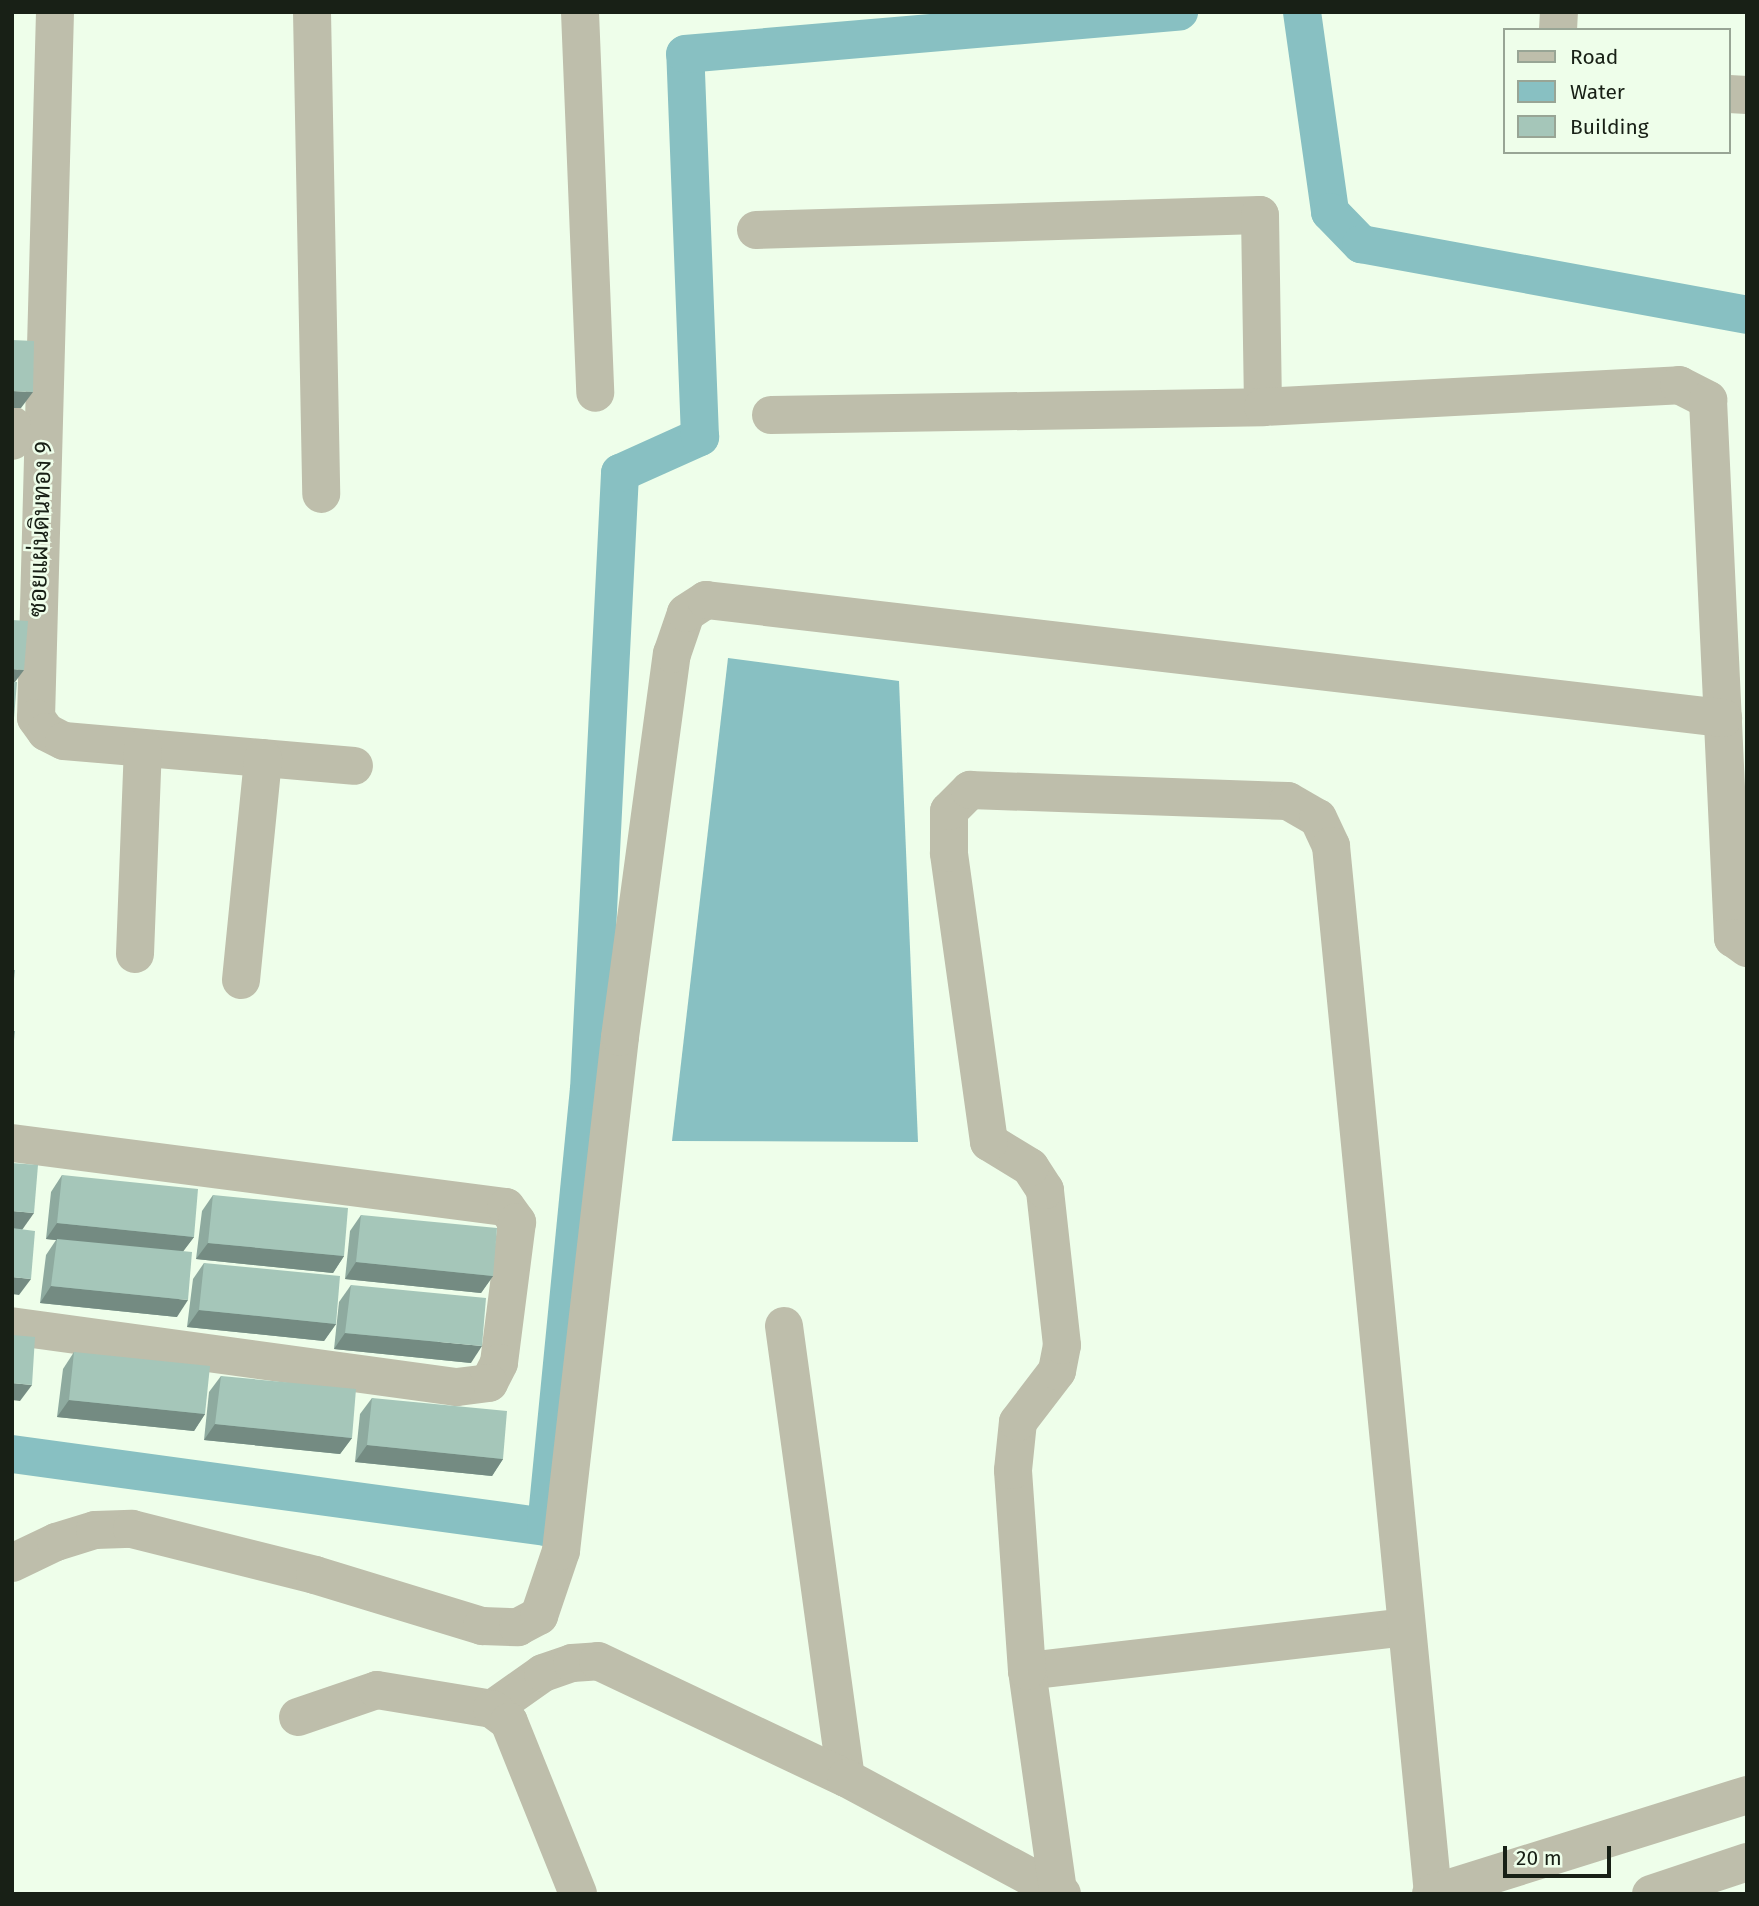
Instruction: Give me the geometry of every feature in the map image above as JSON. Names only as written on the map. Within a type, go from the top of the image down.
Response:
[{"type":"street","name":"ซอยแผ่นดินทอง 9","points":[[55,12],[36,718],[46,732],[64,741],[354,766]]},
{"type":"street","points":[[312,12],[321,494]]},
{"type":"street","points":[[580,12],[595,393]]},
{"type":"street","points":[[757,230],[1260,215],[1263,407]]},
{"type":"street","points":[[771,415],[1263,407],[1679,384],[1708,400],[1733,937],[1747,948]]},
{"type":"street","points":[[12,425],[12,441]]},
{"type":"street","points":[[12,1563],[82,1534],[132,1529],[315,1575],[482,1626],[518,1627],[538,1616],[561,1551],[620,1037],[672,654],[686,613],[706,600],[1723,718]]},
{"type":"street","points":[[135,954],[143,748]]},
{"type":"street","points":[[241,979],[263,758]]},
{"type":"street","points":[[1060,1892],[1027,1671],[1013,1469],[1018,1422],[1057,1371],[1062,1345],[1045,1190],[1030,1167],[989,1142],[949,853],[949,811],[970,790],[1288,801],[1318,818],[1331,846],[1432,1893],[1747,1795]]},
{"type":"street","points":[[12,1143],[506,1207],[517,1222],[499,1363],[489,1383],[456,1387],[12,1326]]},
{"type":"street","points":[[784,1326],[846,1778]]},
{"type":"street","points":[[1027,1671],[1405,1627]]},
{"type":"street","points":[[492,1709],[543,1673],[572,1663],[598,1661],[846,1778],[1060,1892]]},
{"type":"street","points":[[298,1717],[377,1690],[492,1709],[509,1722],[578,1894]]},
{"type":"street","points":[[1651,1894],[1747,1862]]},
{"type":"water","points":[[728,658],[899,681],[918,1142],[672,1141]]},
{"type":"building","points":[[12,340],[34,341],[33,392],[12,391]]},
{"type":"building","points":[[12,620],[28,621],[24,670],[12,669]]},
{"type":"building","points":[[12,682],[17,682],[13,730],[12,730]]},
{"type":"building","points":[[12,970],[15,970],[12,998]]},
{"type":"building","points":[[12,1031],[15,1031],[12,1059]]},
{"type":"building","points":[[12,1163],[38,1165],[34,1213],[12,1211]]},
{"type":"building","points":[[62,1175],[198,1189],[194,1237],[57,1223]]},
{"type":"building","points":[[213,1195],[348,1208],[344,1256],[208,1243]]},
{"type":"building","points":[[361,1215],[497,1228],[493,1276],[356,1262]]},
{"type":"building","points":[[12,1228],[35,1231],[31,1279],[12,1277]]},
{"type":"building","points":[[57,1239],[192,1252],[188,1300],[51,1286]]},
{"type":"building","points":[[204,1263],[340,1276],[336,1324],[199,1310]]},
{"type":"building","points":[[351,1285],[486,1298],[482,1346],[345,1333]]},
{"type":"building","points":[[12,1335],[35,1337],[32,1385],[12,1383]]},
{"type":"building","points":[[74,1352],[210,1366],[205,1414],[69,1400]]},
{"type":"building","points":[[221,1376],[356,1389],[352,1438],[215,1424]]},
{"type":"building","points":[[372,1398],[507,1411],[503,1459],[367,1445]]},
{"type":"waterway","points":[[12,1454],[546,1527],[589,1090],[620,473],[700,437],[685,54],[1179,12]]},
{"type":"waterway","points":[[1302,12],[1330,212],[1361,244],[1747,315]]}]
